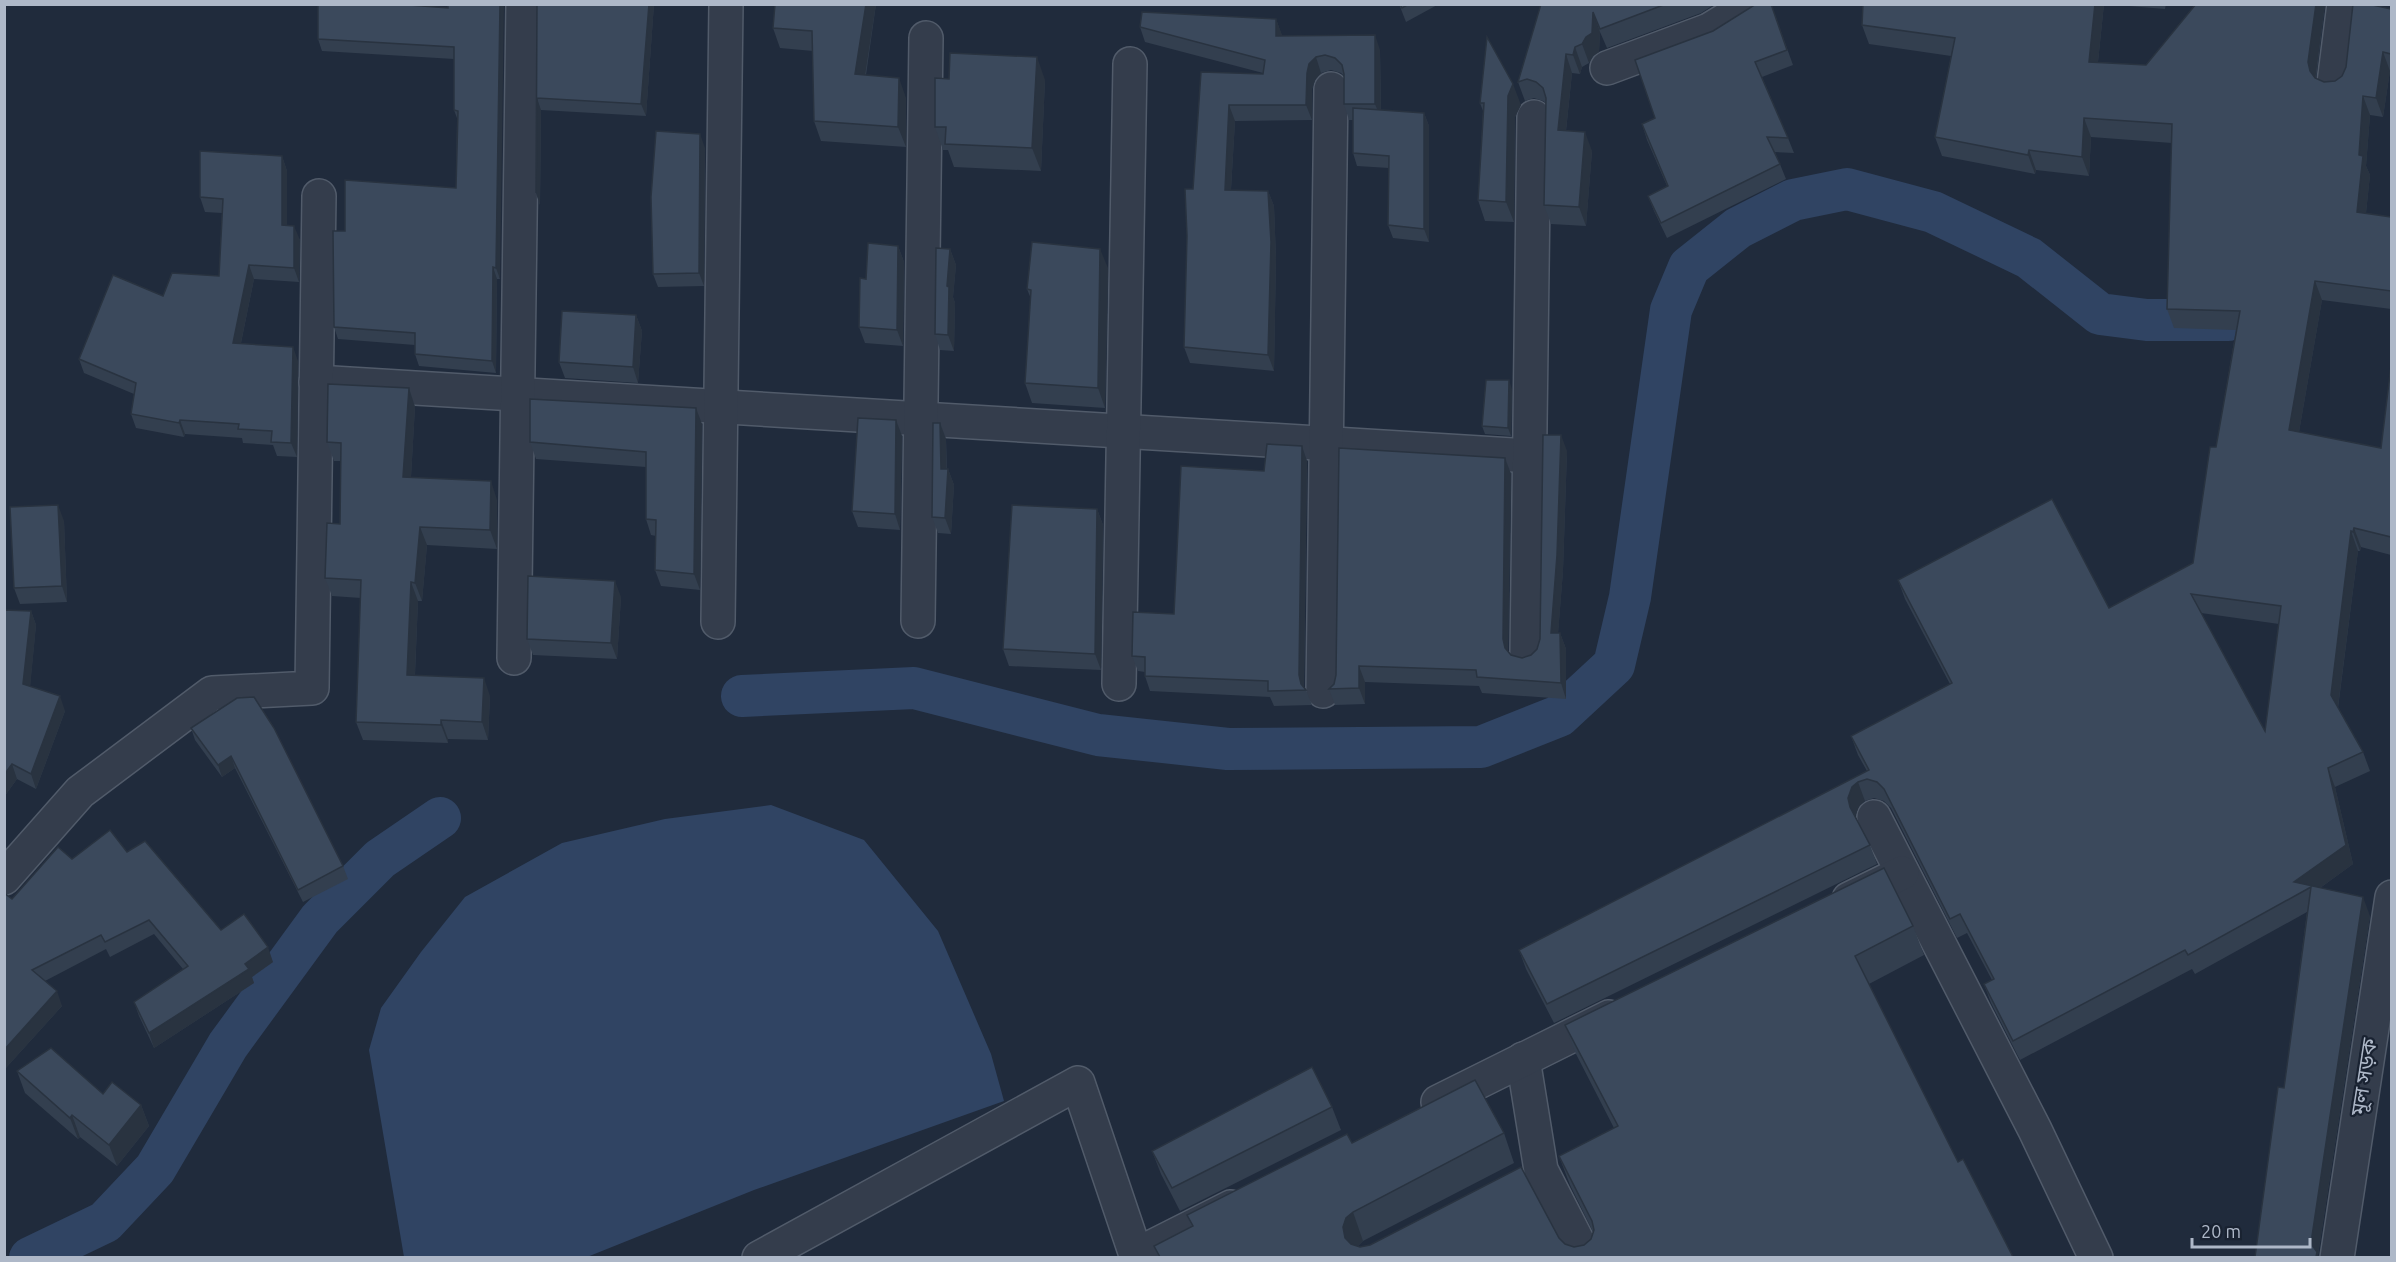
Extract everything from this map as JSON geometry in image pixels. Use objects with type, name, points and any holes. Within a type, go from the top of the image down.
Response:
[{"type":"street","points":[[514,658],[523,4]]},
{"type":"street","points":[[718,622],[726,4]]},
{"type":"street","points":[[1607,68],[1709,30],[1752,4]]},
{"type":"street","points":[[2334,83],[2343,4]]},
{"type":"street","points":[[918,621],[926,38]]},
{"type":"street","points":[[1119,684],[1130,64]]},
{"type":"street","points":[[1323,691],[1330,89]]},
{"type":"street","points":[[1527,655],[1534,117]]},
{"type":"street","points":[[4,878],[80,792],[212,693],[312,688],[319,196]]},
{"type":"street","points":[[316,381],[1530,456]]},
{"type":"street","points":[[1874,817],[2035,1130],[2096,1257]]},
{"type":"street","points":[[1818,914],[1902,873]]},
{"type":"street","name":"মূল সড়ক","points":[[2337,1257],[2391,897]]},
{"type":"street","points":[[1408,1117],[1639,1002]]},
{"type":"street","points":[[1523,1059],[1541,1170],[1585,1257]]},
{"type":"street","points":[[759,1257],[1078,1083],[1137,1256],[1262,1191]]},
{"type":"street","points":[[1510,1187],[1541,1170]]},
{"type":"water","points":[[771,805],[864,840],[938,931],[991,1054],[1004,1101],[754,1190],[587,1257],[404,1257],[369,1050],[381,1008],[421,952],[465,897],[562,843],[665,819]]},
{"type":"building","points":[[318,4],[396,4],[448,8],[448,4],[500,4],[496,268],[493,267],[492,361],[415,354],[415,333],[334,327],[333,231],[345,231],[345,180],[456,188],[458,111],[454,110],[454,47],[318,39]]},
{"type":"building","points":[[537,4],[649,4],[641,104],[537,98],[536,193]]},
{"type":"building","points":[[775,4],[866,4],[855,74],[899,78],[898,127],[814,121],[812,31],[773,28]]},
{"type":"building","points":[[1541,4],[1666,4],[1600,29],[1593,12],[1592,33],[1582,44],[1575,47],[1573,55],[1566,54],[1558,130],[1585,132],[1579,207],[1544,205],[1546,98],[1543,88],[1536,82],[1527,79],[1518,82]]},
{"type":"building","points":[[1756,4],[1771,4],[1787,50],[1755,62],[1788,138],[1767,137],[1780,164],[1661,223],[1648,196],[1668,186],[1642,124],[1655,118],[1635,60],[1713,31]]},
{"type":"building","points":[[1863,4],[2095,4],[2089,62],[2146,65],[2196,4],[2316,4],[2308,62],[2315,78],[2324,82],[2335,81],[2342,76],[2346,67],[2353,4],[2368,4],[2391,9],[2391,54],[2383,52],[2376,98],[2363,96],[2359,155],[2363,156],[2357,212],[2391,217],[2391,291],[2315,281],[2289,430],[2381,448],[2391,366],[2391,537],[2354,528],[2353,532],[2351,531],[2331,695],[2363,752],[2328,768],[2346,845],[2294,882],[2363,897],[2312,1236],[2312,1245],[2317,1252],[2316,1257],[2255,1257],[2278,1087],[2284,1088],[2311,887],[2188,955],[2185,950],[2013,1041],[1984,984],[1994,979],[1960,914],[1950,919],[1884,789],[1877,782],[1867,779],[1852,787],[1848,798],[1850,807],[1870,845],[1547,1004],[1519,950],[1869,770],[1851,736],[1952,683],[1898,580],[2052,499],[2109,608],[2193,563],[2210,447],[2216,447],[2240,311],[2167,309],[2172,124],[2084,118],[2082,157],[2029,150],[2028,155],[1935,137],[1955,38],[1862,25]],"holes":[[[2191,594],[2281,606],[2265,731]]]},
{"type":"building","points":[[1142,12],[1276,19],[1276,36],[1375,35],[1375,104],[1344,104],[1342,65],[1335,58],[1325,55],[1316,57],[1309,64],[1306,105],[1229,105],[1225,190],[1268,191],[1271,242],[1268,355],[1184,347],[1187,236],[1185,189],[1193,189],[1201,72],[1263,74],[1265,60],[1140,27]]},
{"type":"building","points":[[1487,37],[1513,84],[1508,96],[1506,202],[1478,200],[1484,103],[1480,103]]},
{"type":"building","points":[[950,53],[1037,57],[1032,148],[945,144],[946,127],[935,127],[935,78],[949,79]]},
{"type":"building","points":[[1353,108],[1424,113],[1424,229],[1388,225],[1389,156],[1353,153]]},
{"type":"building","points":[[656,131],[700,134],[699,273],[653,274],[651,197]]},
{"type":"building","points":[[200,151],[282,156],[282,225],[294,226],[294,268],[249,265],[233,343],[293,347],[291,443],[271,442],[272,431],[238,429],[239,424],[180,420],[179,423],[131,414],[136,383],[79,359],[113,275],[163,296],[172,273],[219,276],[223,199],[200,197]]},
{"type":"building","points":[[1032,242],[1100,249],[1098,388],[1025,383],[1031,290],[1027,289]]},
{"type":"building","points":[[868,243],[898,246],[897,330],[859,327],[860,278],[866,279]]},
{"type":"building","points":[[936,248],[950,249],[947,286],[949,287],[948,335],[935,334]]},
{"type":"building","points":[[562,311],[636,315],[633,367],[559,362]]},
{"type":"building","points":[[1486,380],[1509,380],[1508,428],[1482,426]]},
{"type":"building","points":[[328,384],[409,388],[403,477],[491,481],[490,530],[420,527],[415,583],[411,582],[407,675],[484,678],[482,722],[441,720],[441,725],[356,722],[361,580],[325,578],[327,523],[340,524],[341,443],[327,442]]},
{"type":"building","points":[[530,399],[696,408],[694,574],[655,570],[656,520],[646,519],[646,452],[530,442]]},
{"type":"building","points":[[858,418],[896,420],[895,514],[852,511]]},
{"type":"building","points":[[933,423],[940,423],[941,469],[948,469],[945,518],[932,517]]},
{"type":"building","points":[[1543,435],[1561,435],[1557,555],[1551,633],[1560,633],[1561,683],[1477,677],[1476,670],[1359,666],[1359,688],[1329,689],[1334,684],[1336,675],[1339,448],[1505,458],[1503,639],[1505,648],[1511,655],[1522,658],[1531,655],[1537,649],[1540,639]]},
{"type":"building","points":[[1267,444],[1302,446],[1299,675],[1301,684],[1306,690],[1268,691],[1268,681],[1145,676],[1145,657],[1132,656],[1133,612],[1174,614],[1181,466],[1264,471]]},
{"type":"building","points":[[58,505],[62,586],[14,588],[10,507]]},
{"type":"building","points":[[1012,505],[1097,509],[1095,654],[1003,649]]},
{"type":"building","points":[[528,576],[615,581],[611,643],[527,639]]},
{"type":"building","points":[[4,610],[31,611],[23,684],[60,696],[31,774],[12,764],[4,775]]},
{"type":"building","points":[[254,697],[274,728],[343,866],[298,890],[231,756],[218,765],[191,728],[237,698]]},
{"type":"building","points":[[110,830],[127,852],[145,841],[221,930],[244,914],[268,947],[245,964],[249,969],[149,1033],[134,1002],[188,966],[149,920],[105,942],[101,935],[32,970],[57,991],[4,1050],[4,893],[12,899],[58,847],[72,859]]},
{"type":"building","points":[[1884,868],[1913,926],[1855,956],[1958,1162],[1963,1159],[2013,1257],[1160,1257],[1154,1246],[1193,1226],[1187,1215],[1347,1134],[1352,1143],[1475,1080],[1504,1133],[1353,1212],[1346,1218],[1343,1227],[1345,1238],[1351,1244],[1360,1247],[1370,1245],[1521,1167],[1559,1238],[1565,1244],[1574,1247],[1584,1245],[1591,1239],[1594,1230],[1592,1221],[1559,1156],[1618,1126],[1565,1025]]},
{"type":"building","points":[[51,1048],[103,1094],[112,1082],[141,1105],[109,1145],[72,1115],[70,1118],[17,1071]]},
{"type":"building","points":[[1312,1067],[1332,1107],[1172,1188],[1152,1151]]},
{"type":"waterway","points":[[742,696],[914,688],[1098,735],[1228,749],[1481,747],[1559,716],[1614,665],[1630,597],[1671,310],[1689,267],[1738,228],[1793,200],[1847,189],[1933,212],[2029,258],[2100,314],[2147,320],[2228,320]]},
{"type":"waterway","points":[[30,1258],[105,1222],[155,1169],[228,1045],[320,919],[380,859],[440,818]]}]
